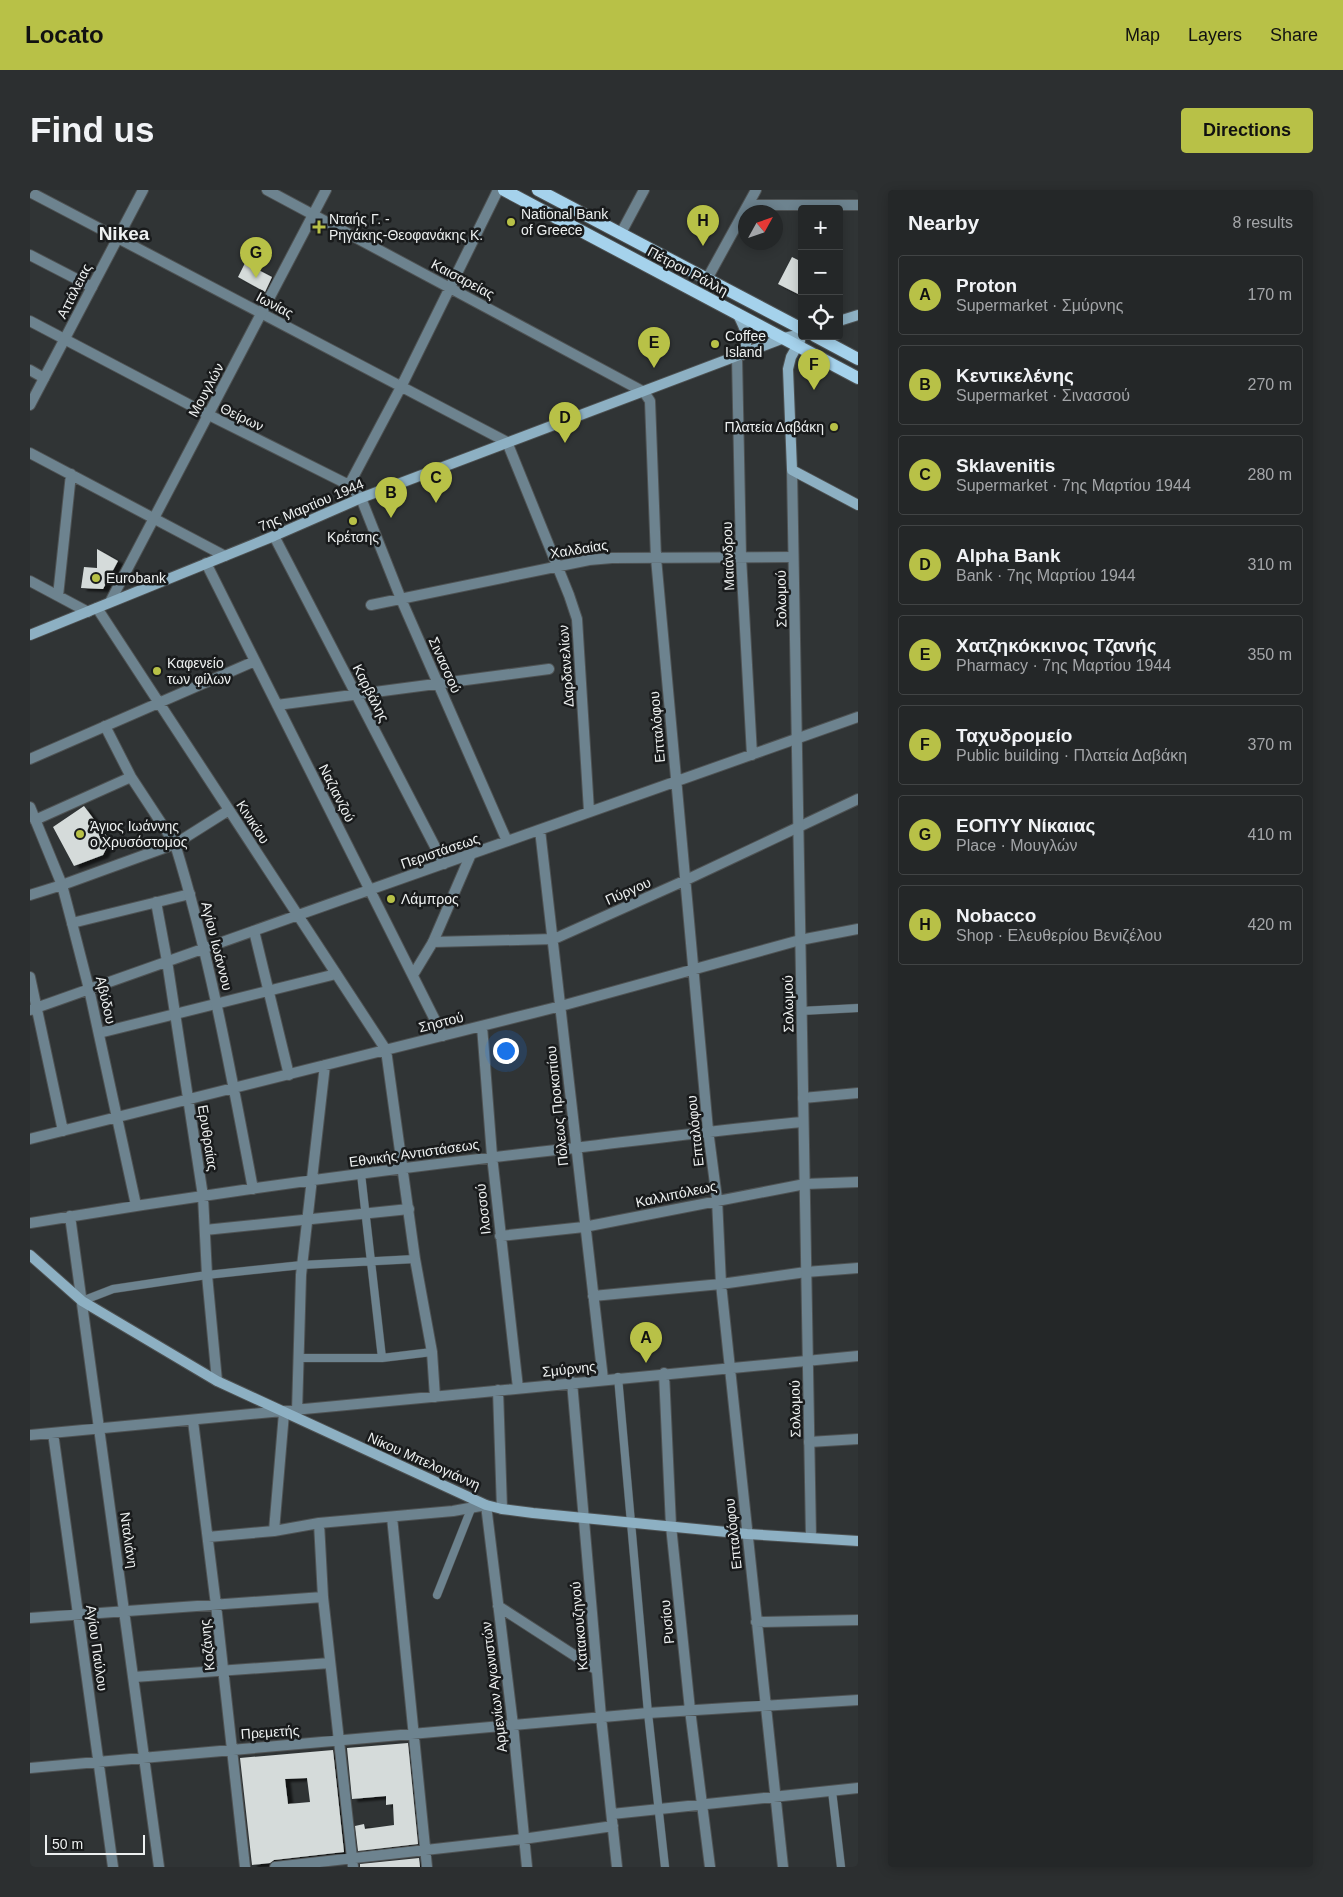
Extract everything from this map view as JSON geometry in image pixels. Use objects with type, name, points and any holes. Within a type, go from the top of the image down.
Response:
[{"type":"main road","name":"Πέτρου Ράλλη","points":[[504,190],[784,338],[798,338]]},
{"type":"main road","name":"Πέτρου Ράλλη","points":[[538,190],[798,327]]},
{"type":"main road","points":[[737,313],[746,330],[748,339],[739,356]]},
{"type":"main road","points":[[843,320],[858,315]]},
{"type":"main road","name":"7ης Μαρτίου 1944","points":[[30,635],[274,536],[361,498],[784,338]]},
{"type":"main road","points":[[800,340],[788,369],[792,470],[858,505]]},
{"type":"main road","name":"Πέτρου Ράλλη","points":[[804,340],[858,378]]},
{"type":"main road","points":[[822,340],[858,359]]},
{"type":"main road","name":"Νίκου Μπελογιάννη","points":[[30,1255],[82,1301],[217,1380],[284,1413],[486,1505],[502,1510],[747,1534],[858,1541]]},
{"type":"street","name":"Αττάλειας","points":[[30,405],[142,190]]},
{"type":"street","name":"Καισαρείας","points":[[268,190],[644,392]]},
{"type":"street","name":"Μουγλών","points":[[110,602],[326,190]]},
{"type":"street","points":[[349,485],[402,387],[498,190]]},
{"type":"street","points":[[621,233],[644,190]]},
{"type":"street","points":[[748,205],[756,190]]},
{"type":"street","name":"Ιωνίας","points":[[30,192],[507,442]]},
{"type":"street","points":[[783,205],[858,205]]},
{"type":"street","points":[[707,279],[738,223]]},
{"type":"street","points":[[30,255],[92,287]]},
{"type":"street","name":"Θείρων","points":[[30,321],[209,415],[349,485],[361,498]]},
{"type":"street","name":"Μαιάνδρου","points":[[739,356],[741,557],[752,755]]},
{"type":"street","points":[[30,370],[44,378]]},
{"type":"street","name":"Επταλόφου","points":[[644,392],[650,401],[656,558],[708,1130],[717,1199],[721,1284],[764,1704],[783,1867]]},
{"type":"street","name":"Δαρδανελίων","points":[[507,442],[577,619],[589,812]]},
{"type":"street","points":[[30,453],[225,556]]},
{"type":"street","name":"Σολωμού","points":[[792,470],[811,1538]]},
{"type":"street","points":[[58,596],[71,474]]},
{"type":"street","name":"Σινασσού","points":[[361,498],[401,599],[507,841]]},
{"type":"street","name":"Καρβάλης","points":[[274,536],[444,864]]},
{"type":"street","name":"Χαλδαίας","points":[[371,605],[557,566],[612,558],[794,557]]},
{"type":"street","name":"Ναζιανζού","points":[[206,564],[371,889],[443,1036]]},
{"type":"street","points":[[30,581],[58,596],[92,610]]},
{"type":"street","name":"Κινικίου","points":[[92,610],[158,703],[386,1050]]},
{"type":"street","points":[[30,759],[255,661]]},
{"type":"street","points":[[277,705],[549,669]]},
{"type":"street","name":"Περιστάσεως","points":[[33,1008],[858,717]]},
{"type":"street","name":"Αγίου Ιωάννου","points":[[105,726],[131,777],[175,844],[190,894],[217,1004],[253,1189]]},
{"type":"street","points":[[33,821],[131,777]]},
{"type":"street","name":"Πύργου","points":[[433,942],[554,939],[686,880],[858,799]]},
{"type":"street","name":"Αβύδου","points":[[30,807],[33,821],[62,885],[99,1032],[136,1205]]},
{"type":"street","points":[[30,895],[175,844],[229,810]]},
{"type":"street","name":"Πόλεως Προκοπίου","points":[[540,830],[554,939],[584,1228],[603,1379]]},
{"type":"street","points":[[413,975],[433,942],[470,854]]},
{"type":"street","points":[[72,923],[190,894]]},
{"type":"street","name":"Ερυθραίας","points":[[156,902],[176,1014],[203,1196],[207,1275],[217,1380]]},
{"type":"street","name":"Σηστού","points":[[30,1139],[561,1006],[800,940],[858,929]]},
{"type":"street","points":[[254,931],[289,1074]]},
{"type":"street","points":[[99,1032],[336,974]]},
{"type":"street","points":[[30,977],[33,1008],[64,1131]]},
{"type":"street","name":"Ιλοσσού","points":[[482,1026],[492,1156],[518,1388]]},
{"type":"street","points":[[386,1050],[404,1168],[415,1259],[432,1352],[435,1397]]},
{"type":"street","points":[[297,1412],[302,1265],[326,1065]]},
{"type":"street","points":[[803,1098],[858,1093]]},
{"type":"street","name":"Εθνικής Αντιστάσεως","points":[[30,1223],[136,1205],[492,1156],[575,1148],[708,1130],[804,1122]]},
{"type":"street","name":"Καλλιπόλεως","points":[[500,1236],[584,1228],[717,1199],[805,1184],[858,1182]]},
{"type":"street","points":[[205,1230],[409,1209]]},
{"type":"street","name":"Νταλιάνη","points":[[70,1216],[159,1867]]},
{"type":"street","points":[[593,1296],[721,1284],[806,1272],[858,1268]]},
{"type":"street","name":"Σμύρνης","points":[[30,1434],[297,1412],[618,1377],[858,1356]]},
{"type":"street","name":"Ρυσίου","points":[[664,1373],[671,1526],[690,1710],[710,1867]]},
{"type":"street","name":"Κατακουζηνού","points":[[572,1382],[601,1717],[617,1867]]},
{"type":"street","points":[[498,1390],[502,1510]]},
{"type":"street","points":[[274,1531],[284,1413]]},
{"type":"street","name":"Κοζάνης","points":[[193,1421],[224,1672],[245,1867]]},
{"type":"street","name":"Αγίου Παύλου","points":[[53,1433],[112,1867]]},
{"type":"street","points":[[809,1442],[858,1439]]},
{"type":"street","points":[[208,1537],[274,1531],[319,1523],[471,1509],[486,1505]]},
{"type":"street","name":"Αρμενίων Αγωνιστών","points":[[486,1505],[513,1724],[527,1867]]},
{"type":"street","points":[[392,1517],[412,1735],[427,1867]]},
{"type":"street","points":[[319,1523],[322,1597],[353,1863]]},
{"type":"street","points":[[30,1618],[322,1597]]},
{"type":"street","points":[[498,1606],[597,1670]]},
{"type":"street","points":[[756,1622],[858,1620]]},
{"type":"street","points":[[134,1677],[224,1672],[330,1662]]},
{"type":"street","name":"Πρεμετής","points":[[30,1768],[232,1748],[412,1735],[513,1724],[764,1704],[858,1700]]},
{"type":"street","points":[[612,1814],[858,1788]]},
{"type":"street","points":[[275,1867],[353,1863],[426,1850],[613,1826]]},
{"type":"lane","points":[[802,1011],[858,1008]]},
{"type":"lane","points":[[361,1174],[382,1358]]},
{"type":"lane","points":[[82,1301],[113,1289],[207,1275],[302,1265],[415,1259]]},
{"type":"lane","points":[[299,1358],[382,1358],[432,1352]]},
{"type":"lane","points":[[618,1377],[648,1713],[665,1867]]},
{"type":"lane","points":[[437,1595],[471,1509]]},
{"type":"lane","points":[[832,1791],[841,1867]]},
{"type":"building","points":[[792,257],[798,260],[798,294],[778,284]]},
{"type":"building","points":[[245,263],[272,277],[265,292],[238,277]]},
{"type":"building","name":"Eurobank","points":[[97,549],[118,561],[103,589],[81,588],[84,567],[97,568]]},
{"type":"building","name":"Άγιος Ιωάννης ο Χρυσόστομος","points":[[84,806],[110,841],[103,855],[74,866],[53,827]]},
{"type":"building","points":[[408,1743],[418,1844],[358,1851],[355,1826],[364,1824],[365,1829],[394,1825],[393,1804],[386,1805],[386,1796],[352,1799],[347,1748]]},
{"type":"building","points":[[333,1750],[344,1852],[274,1860],[270,1863],[252,1865],[240,1758]],"holes":[[[307,1778],[310,1802],[288,1804],[285,1779]]]},
{"type":"building","points":[[419,1858],[420,1867],[360,1867],[360,1864]]},
{"type":"place","name":"National Bank of Greece","points":[[511,222]]},
{"type":"place","name":"Νταής Γ. - Ρηγάκης-Θεοφανάκης Κ.","points":[[319,227]]},
{"type":"place","name":"Nobacco","points":[[703,246]]},
{"type":"place","name":"ΕΟΠΥΥ Νίκαιας","points":[[256,278]]},
{"type":"place","name":"Coffee Island","points":[[715,344]]},
{"type":"place","name":"Χατζηκόκκινος Τζανής","points":[[654,368]]},
{"type":"place","name":"Ταχυδρομείο","points":[[814,390]]},
{"type":"place","name":"Πλατεία Δαβάκη","points":[[834,427]]},
{"type":"place","name":"Alpha Bank","points":[[565,443]]},
{"type":"place","name":"Sklavenitis","points":[[436,503]]},
{"type":"place","name":"Κεντικελένης","points":[[391,518]]},
{"type":"place","name":"Κρέτσης","points":[[353,521]]},
{"type":"place","name":"Eurobank","points":[[96,578]]},
{"type":"place","name":"Καφενείο των φίλων","points":[[157,671]]},
{"type":"place","name":"Άγιος Ιωάννης ο Χρυσόστομος","points":[[80,834]]},
{"type":"place","name":"Λάμπρος","points":[[391,899]]},
{"type":"place","name":"Proton","points":[[646,1363]]},
{"type":"district","name":"Nikea","points":[[124,233]]}]
